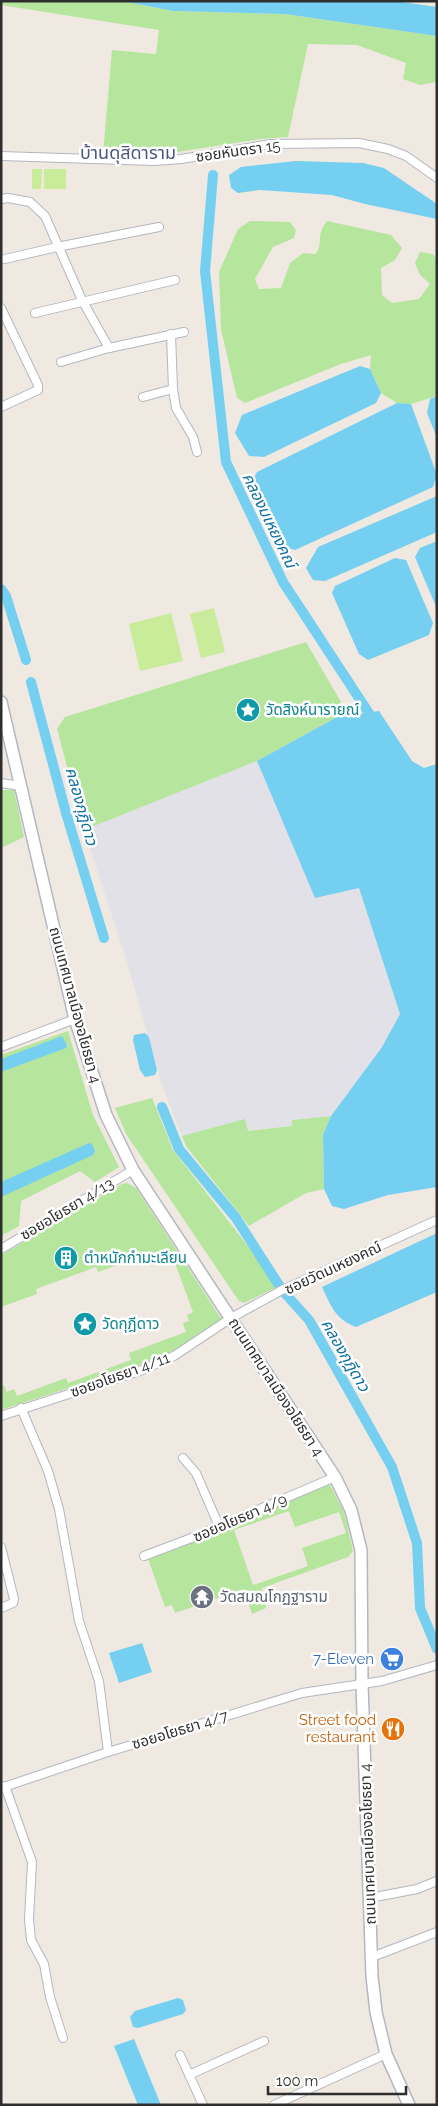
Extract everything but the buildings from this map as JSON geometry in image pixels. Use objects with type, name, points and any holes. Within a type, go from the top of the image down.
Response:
[{"type":"street","name":"ซอยหันตรา 15","points":[[1,156],[155,161],[181,159],[271,144],[359,143],[388,149],[406,156],[437,178]]},
{"type":"street","points":[[1,198],[30,202],[45,216],[57,247],[82,300],[109,348]]},
{"type":"street","points":[[5,259],[159,227]]},
{"type":"street","points":[[35,313],[82,300],[176,280]]},
{"type":"street","points":[[1,308],[38,385],[38,390],[2,405]]},
{"type":"street","points":[[61,362],[109,348],[184,332]]},
{"type":"street","points":[[171,334],[173,389],[176,408],[194,437],[197,452]]},
{"type":"street","points":[[143,397],[173,389]]},
{"type":"street","name":"ถนนเทศบาลเมืองอโยธยา 4","points":[[1,702],[76,1019],[106,1115],[133,1170],[335,1477],[351,1510],[360,1550],[362,1684],[372,1957],[376,2012],[386,2054],[409,2105]]},
{"type":"street","points":[[1,783],[21,786]]},
{"type":"street","points":[[1,1047],[76,1019]]},
{"type":"street","name":"ซอยอโยธยา 4/13","points":[[1,1249],[133,1170]]},
{"type":"street","name":"ซอยวัดมเหยงคณ์","points":[[231,1318],[282,1290],[437,1220]]},
{"type":"street","name":"ซอยอโยธยา 4/11","points":[[1,1416],[140,1370],[174,1356],[231,1318]]},
{"type":"street","points":[[21,1408],[48,1471],[59,1509],[79,1621],[99,1681],[108,1752]]},
{"type":"street","points":[[183,1458],[196,1473],[219,1526]]},
{"type":"street","name":"ซอยอโยธยา 4/9","points":[[144,1556],[168,1548],[335,1477]]},
{"type":"street","points":[[1,1547],[14,1599],[12,1603],[1,1608]]},
{"type":"street","name":"ซอยอโยธยา 4/7","points":[[3,1787],[108,1752],[302,1693],[382,1681],[437,1666]]},
{"type":"street","points":[[3,1787],[32,1862],[29,1919],[31,1940],[44,1964],[50,1997],[63,2038]]},
{"type":"street","points":[[370,1898],[418,1888],[437,1881]]},
{"type":"street","points":[[372,1957],[437,1932]]},
{"type":"street","points":[[189,2075],[264,2041]]},
{"type":"street","points":[[274,2105],[386,2054]]},
{"type":"street","points":[[180,2055],[203,2105]]},
{"type":"shaded area","points":[[257,761],[315,897],[359,888],[400,1014],[382,1047],[331,1116],[292,1120],[292,1126],[247,1131],[245,1119],[182,1136],[162,1085],[127,962],[84,830]]},
{"type":"green space","points":[[1,1],[122,1],[173,11],[285,14],[437,36],[437,82],[420,85],[403,79],[406,63],[357,45],[308,44],[288,137],[260,139],[177,152],[103,154],[112,50],[156,54],[159,30],[1,5]]},
{"type":"green space","points":[[32,169],[42,169],[41,189],[32,189]]},
{"type":"green space","points":[[44,169],[66,169],[66,189],[44,189]]},
{"type":"green space","points":[[250,221],[290,222],[296,230],[294,238],[273,247],[255,279],[259,289],[281,288],[290,263],[303,253],[316,254],[321,231],[327,221],[391,235],[402,248],[395,260],[381,268],[382,295],[392,303],[419,299],[430,284],[420,275],[415,263],[420,252],[433,254],[437,260],[437,396],[411,404],[397,403],[381,393],[370,369],[371,355],[341,364],[245,403],[237,398],[221,329],[219,272],[238,229]]},
{"type":"green space","points":[[214,608],[225,652],[201,658],[190,614]]},
{"type":"green space","points":[[171,613],[183,661],[140,671],[129,624]]},
{"type":"green space","points":[[306,642],[341,702],[337,717],[257,761],[84,830],[57,729],[65,717]]},
{"type":"green space","points":[[1,790],[14,790],[24,837],[1,848]]},
{"type":"green space","points":[[68,1031],[93,1115],[119,1167],[95,1182],[80,1171],[21,1201],[19,1226],[1,1236],[1,1055]]},
{"type":"green space","points":[[152,1098],[173,1150],[279,1286],[244,1303],[239,1301],[126,1134],[115,1108]]},
{"type":"green space","points":[[331,1116],[323,1135],[324,1189],[306,1193],[249,1226],[186,1146],[182,1136],[245,1119],[248,1131],[292,1126],[292,1120]]},
{"type":"green space","points":[[127,1183],[136,1188],[222,1320],[221,1324],[162,1358],[1,1410],[1,1386],[4,1385],[7,1392],[14,1389],[17,1396],[66,1378],[68,1383],[131,1360],[129,1353],[186,1332],[183,1323],[189,1321],[187,1315],[193,1312],[175,1263],[169,1265],[165,1256],[157,1259],[154,1252],[98,1272],[96,1267],[36,1289],[37,1294],[1,1307],[1,1255],[122,1184]]},
{"type":"green space","points":[[329,1483],[344,1512],[353,1551],[348,1557],[262,1588],[266,1608],[252,1614],[244,1589],[175,1613],[172,1605],[165,1607],[145,1550],[272,1508]],"holes":[[[289,1511],[295,1527],[339,1512],[346,1533],[302,1548],[308,1566],[253,1585],[234,1530]]]},
{"type":"water","points":[[122,1],[395,1],[437,7],[437,36],[285,14],[173,11]]},
{"type":"water","points":[[296,161],[363,163],[384,168],[437,204],[437,219],[332,195],[260,190],[238,193],[231,188],[229,175],[241,167]]},
{"type":"water","points":[[360,366],[370,369],[381,393],[376,403],[264,457],[249,456],[235,433],[242,415]]},
{"type":"water","points":[[437,396],[437,438],[427,413],[430,399]]},
{"type":"water","points":[[397,403],[411,404],[437,475],[433,487],[295,550],[285,547],[252,481],[257,472]]},
{"type":"water","points":[[437,496],[437,532],[325,581],[313,580],[306,568],[318,547]]},
{"type":"water","points":[[437,541],[437,609],[415,557],[420,548]]},
{"type":"water","points":[[395,558],[406,560],[433,623],[429,635],[368,660],[359,654],[332,593],[335,586]]},
{"type":"water","points":[[379,711],[412,761],[424,768],[437,764],[437,1187],[388,1195],[344,1209],[332,1206],[324,1189],[323,1135],[331,1116],[382,1047],[400,1014],[359,888],[315,898],[257,761],[337,717]]},
{"type":"water","points":[[145,1033],[149,1037],[157,1070],[155,1075],[145,1077],[140,1070],[133,1040],[134,1035]]},
{"type":"water","points":[[62,1036],[67,1045],[66,1048],[1,1072],[1,1059]]},
{"type":"water","points":[[89,1143],[92,1144],[95,1151],[93,1155],[1,1197],[1,1182]]},
{"type":"water","points":[[437,1233],[437,1292],[356,1327],[343,1320],[334,1311],[322,1287]]},
{"type":"water","points":[[142,1643],[152,1672],[119,1683],[109,1653]]},
{"type":"water","points":[[178,1998],[183,2000],[186,2010],[183,2014],[138,2028],[133,2027],[130,2017],[135,2011]]},
{"type":"water","points":[[134,2039],[161,2105],[138,2105],[114,2046]]},
{"type":"waterway","name":"คลองมเหยงคณ์","points":[[213,175],[205,271],[226,462],[283,582],[376,724]]},
{"type":"waterway","name":"คลองกุฎีดาว","points":[[1,589],[6,596],[26,660]]},
{"type":"waterway","name":"คลองกุฎีดาว","points":[[31,682],[66,813],[104,938]]},
{"type":"waterway","name":"คลองกุฎีดาว","points":[[162,1107],[179,1149],[236,1218],[282,1290],[309,1320],[392,1467],[417,1543],[420,1608],[437,1649]]},
{"type":"place","name":"วัดสิงห์นารายณ์","points":[[248,710]]},
{"type":"place","name":"ตำหนักกำมะเลียน","points":[[66,1258]]},
{"type":"place","name":"วัดกุฎีดาว","points":[[85,1324]]},
{"type":"place","name":"วัดสมณโกฏฐาราม","points":[[202,1597]]},
{"type":"place","name":"7-Eleven","points":[[392,1659]]},
{"type":"place","name":"Street food restaurant","points":[[393,1729]]},
{"type":"district","name":"บ้านดุสิดาราม","points":[[128,153]]}]
